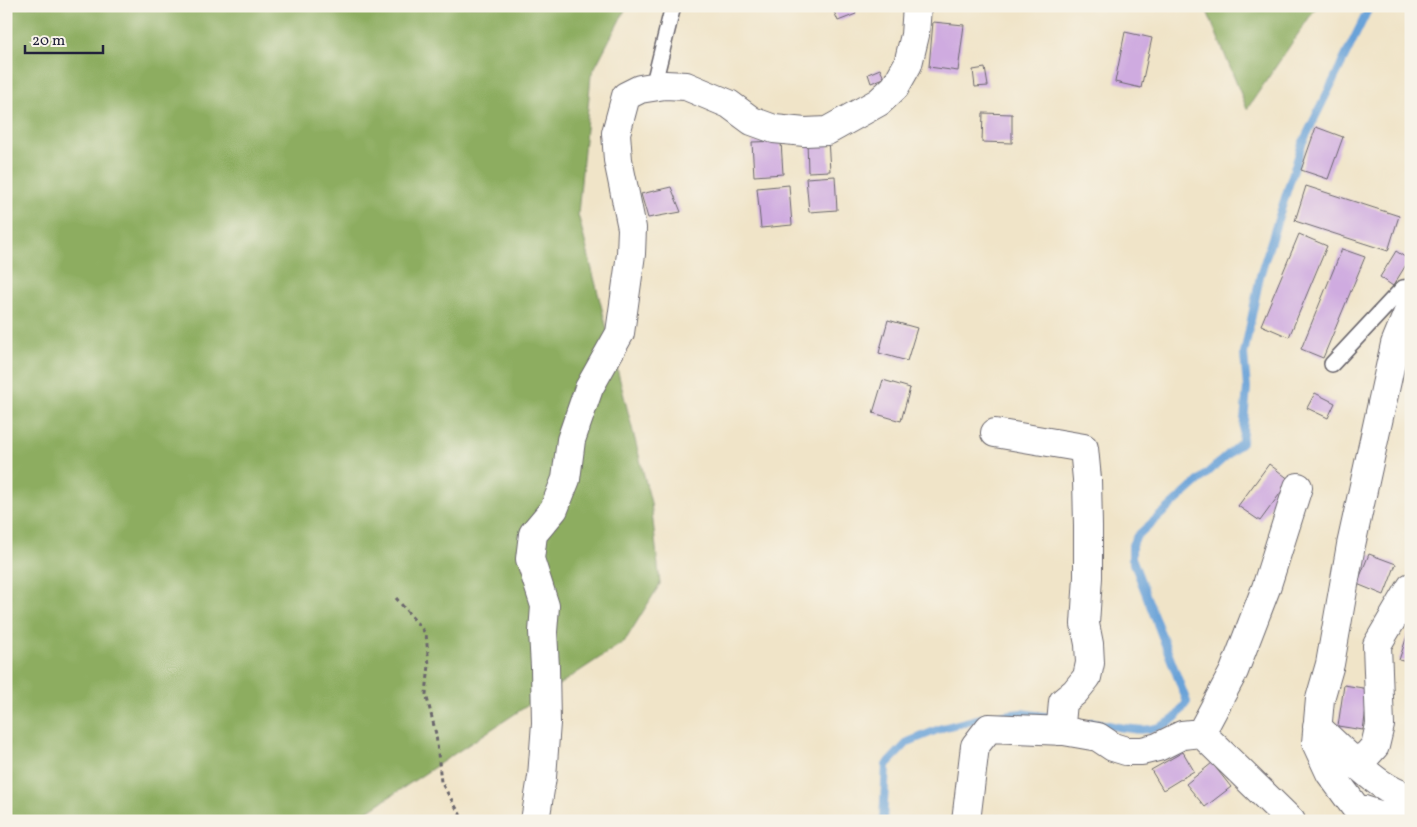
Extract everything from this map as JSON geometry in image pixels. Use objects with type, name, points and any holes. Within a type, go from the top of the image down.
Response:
[{"type":"street","points":[[535,821],[542,776],[546,723],[545,606],[530,559],[533,534],[554,509],[566,479],[571,440],[589,388],[620,334],[631,254],[632,228],[618,160],[616,133],[626,96],[640,89],[665,85],[686,86],[729,104],[752,121],[774,129],[827,131],[878,102],[895,87],[908,64],[914,35],[916,6]]},
{"type":"street","points":[[1398,821],[1362,814],[1330,773],[1316,743],[1320,700],[1330,664],[1351,545],[1395,344],[1411,305]]},
{"type":"street","points":[[995,433],[1084,448],[1088,526],[1088,577],[1085,624],[1090,663],[1087,677],[1075,692],[1063,702],[1061,721]]},
{"type":"street","points":[[1201,733],[1234,671],[1266,588],[1298,487]]},
{"type":"street","points":[[1353,761],[1366,756],[1375,746],[1380,725],[1377,645],[1411,587]]},
{"type":"street","points":[[966,821],[975,746],[989,728],[1061,721],[1098,737],[1113,747],[1126,751],[1142,751],[1158,747],[1182,735],[1201,733]]},
{"type":"street","points":[[1317,727],[1374,780],[1392,791],[1411,798]]},
{"type":"street","points":[[1201,733],[1291,821]]},
{"type":"lane","points":[[653,87],[673,6]]},
{"type":"lane","points":[[1332,364],[1403,288],[1411,287]]},
{"type":"path","points":[[396,598],[426,634],[429,665],[426,694],[436,734],[441,782],[460,814],[462,821]]},
{"type":"green space","points":[[6,6],[627,6],[591,75],[578,214],[651,503],[660,584],[625,641],[353,821],[6,821]]},
{"type":"green space","points":[[1205,6],[1317,6],[1247,109]]},
{"type":"building","points":[[839,6],[853,6],[856,14],[838,21],[833,9]]},
{"type":"building","points":[[933,22],[964,25],[958,71],[929,67]]},
{"type":"building","points":[[1125,32],[1152,38],[1141,88],[1115,82]]},
{"type":"building","points":[[985,68],[988,86],[975,87],[973,70]]},
{"type":"building","points":[[880,69],[884,78],[871,83],[868,74]]},
{"type":"building","points":[[983,113],[1012,114],[1012,143],[982,142]]},
{"type":"building","points":[[1316,127],[1343,137],[1328,179],[1301,170]]},
{"type":"building","points":[[828,139],[830,171],[808,172],[807,140]]},
{"type":"building","points":[[781,141],[783,174],[754,176],[752,142]]},
{"type":"building","points":[[835,176],[837,210],[809,212],[806,178]]},
{"type":"building","points":[[789,185],[792,225],[761,228],[757,188]]},
{"type":"building","points":[[1306,186],[1399,216],[1388,251],[1295,221]]},
{"type":"building","points":[[671,187],[681,212],[648,218],[641,194]]},
{"type":"building","points":[[1299,234],[1327,246],[1289,337],[1261,325]]},
{"type":"building","points":[[1342,249],[1365,257],[1323,358],[1301,349]]},
{"type":"building","points":[[1396,251],[1409,260],[1393,286],[1380,277]]},
{"type":"building","points":[[888,320],[917,328],[907,361],[879,353]]},
{"type":"building","points":[[883,380],[910,388],[901,421],[873,413]]},
{"type":"building","points":[[1315,393],[1335,403],[1328,418],[1307,408]]},
{"type":"building","points":[[1269,464],[1290,480],[1260,521],[1238,506]]},
{"type":"building","points":[[1369,554],[1396,564],[1384,595],[1357,584]]},
{"type":"building","points":[[1411,624],[1411,663],[1399,660]]},
{"type":"building","points":[[1344,685],[1369,689],[1363,730],[1338,726]]},
{"type":"building","points":[[1183,752],[1194,771],[1163,790],[1151,770]]},
{"type":"building","points":[[1212,763],[1231,787],[1205,807],[1186,784]]},
{"type":"building","points":[[982,816],[1015,817],[1015,821],[982,821]]},
{"type":"waterway","points":[[1092,722],[1124,728],[1145,730],[1155,728],[1175,718],[1187,702],[1132,558],[1132,545],[1137,536],[1242,442],[1247,388],[1244,354],[1260,276],[1302,144],[1370,6]]},
{"type":"waterway","points":[[883,821],[886,765],[908,742],[942,728],[981,718],[1021,713],[1058,718]]}]
